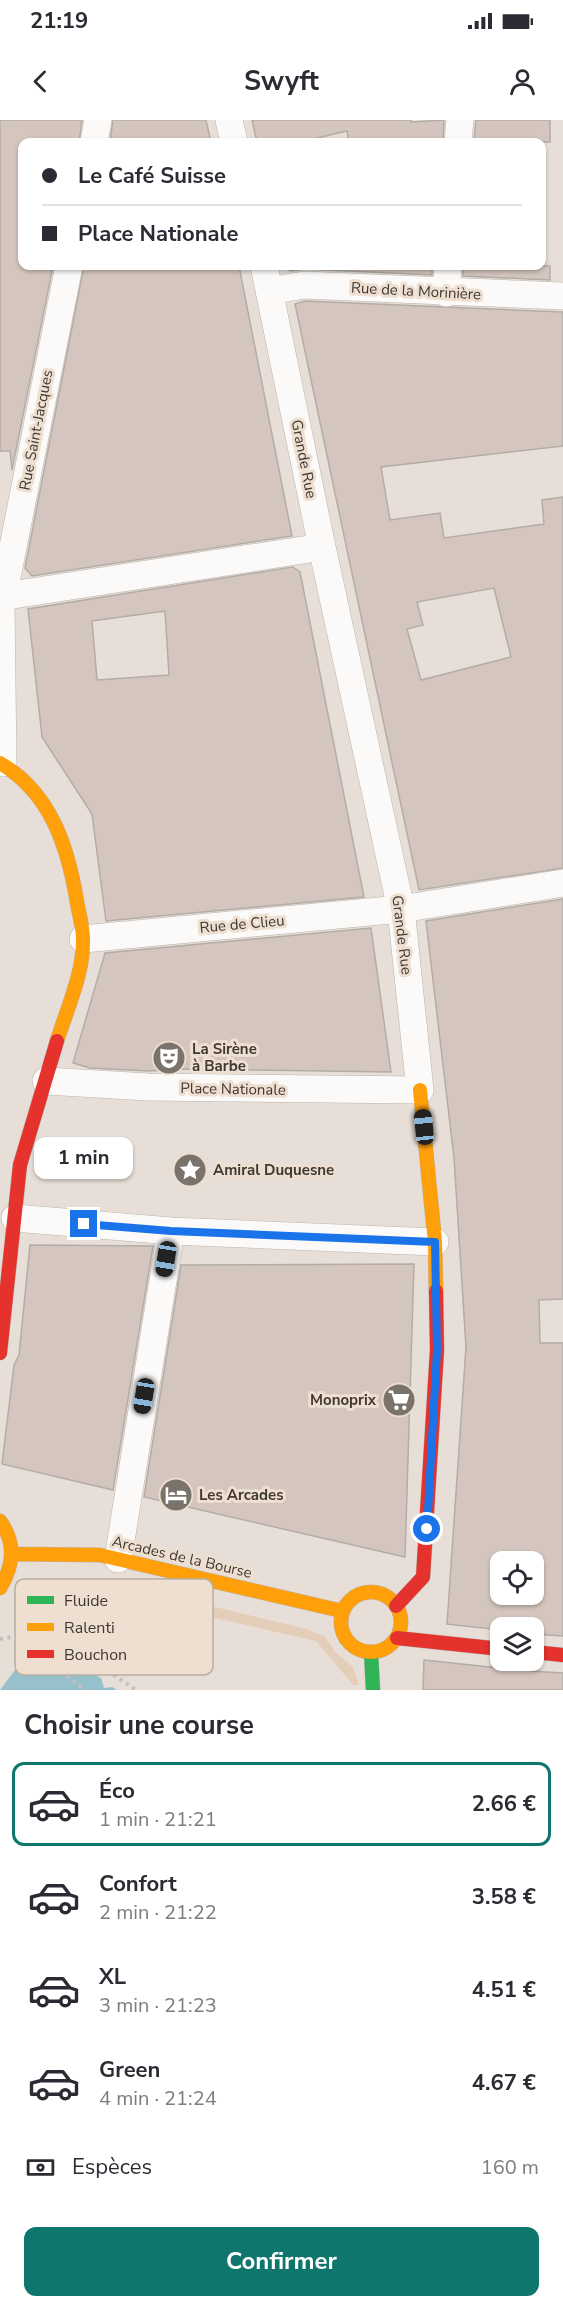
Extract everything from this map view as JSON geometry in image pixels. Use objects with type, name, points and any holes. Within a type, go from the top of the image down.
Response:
[{"type":"street","points":[[95,138],[98,120]]},
{"type":"street","points":[[229,120],[233,138]]},
{"type":"street","points":[[458,138],[460,120]]},
{"type":"street","name":"Rue Saint-Jacques","points":[[2,763],[1,605],[68,270]]},
{"type":"street","points":[[446,293],[448,270]]},
{"type":"street","name":"Rue de la Morinière","points":[[267,278],[304,285],[446,293],[563,296]]},
{"type":"street","name":"Grande Rue","points":[[267,278],[400,909],[435,1242],[437,1350],[423,1577],[396,1605]]},
{"type":"street","points":[[3,596],[322,547]]},
{"type":"street","points":[[0,1353],[15,1218],[10,1164],[46,1081],[81,965],[82,939],[70,860],[59,828],[19,774],[2,763]]},
{"type":"street","name":"Rue de Clieu","points":[[82,939],[400,909],[563,883]]},
{"type":"street","name":"Place Nationale","points":[[46,1081],[170,1088],[420,1090]]},
{"type":"street","points":[[15,1218],[171,1231],[435,1242]]},
{"type":"street","points":[[118,1559],[171,1231]]},
{"type":"street","points":[[0,1521],[10,1539],[12,1554],[11,1566],[0,1588]]},
{"type":"street","name":"Arcades de la Bourse","points":[[12,1554],[100,1555],[204,1579]]},
{"type":"street","name":"Arcades de la Bourse","points":[[213,1581],[342,1611]]},
{"type":"street","points":[[372,1592],[389,1598],[396,1605],[401,1622],[397,1638],[381,1650],[361,1651],[345,1638],[341,1628],[342,1611],[353,1597],[372,1592]]},
{"type":"street","points":[[397,1638],[490,1648]]},
{"type":"street","points":[[370,1652],[373,1690]]},
{"type":"street","points":[[544,1653],[563,1655]]},
{"type":"path","points":[[0,1639],[15,1636]]},
{"type":"path","points":[[114,1675],[136,1690]]},
{"type":"path","points":[[67,1676],[86,1690]]},
{"type":"shaded area","points":[[179,1156],[202,1156],[201,1179],[179,1179]]},
{"type":"shaded area","points":[[213,1607],[307,1629],[325,1637],[336,1653],[353,1667],[359,1685],[353,1685],[316,1641],[213,1618]]},
{"type":"water","points":[[15,1670],[15,1675],[96,1675],[101,1678],[104,1688],[112,1687],[117,1690],[0,1690]]},
{"type":"building","points":[[0,120],[82,120],[80,138],[18,138],[18,270],[52,270],[12,470],[10,451],[0,451]]},
{"type":"building","points":[[113,120],[206,120],[210,138],[111,138]]},
{"type":"building","points":[[252,120],[411,120],[411,122],[444,120],[443,138],[348,138],[347,131],[317,138],[256,138]]},
{"type":"building","points":[[476,120],[550,120],[550,142],[546,142],[546,138],[474,138]]},
{"type":"building","points":[[546,266],[550,266],[550,280],[463,276],[463,270],[546,270]]},
{"type":"building","points":[[83,270],[240,270],[292,536],[32,576],[25,568]]},
{"type":"building","points":[[326,270],[432,270],[432,275]]},
{"type":"building","points":[[305,301],[563,312],[563,446],[381,467],[390,520],[440,513],[444,538],[544,524],[542,500],[563,497],[563,868],[419,890],[295,304]],"holes":[[[494,588],[511,657],[421,680],[407,629],[423,625],[417,602]]]},
{"type":"building","points":[[293,567],[300,572],[364,897],[106,921],[92,814],[42,737],[28,609]],"holes":[[[165,611],[169,675],[97,680],[92,621]]]},
{"type":"building","points":[[563,899],[563,1299],[539,1300],[540,1343],[563,1343],[563,1636],[544,1635],[544,1617],[490,1617],[490,1629],[447,1624],[466,1347],[454,1158],[426,921]]},
{"type":"building","points":[[371,928],[391,1072],[185,1069],[149,1071],[90,1068],[73,1063],[105,953]]},
{"type":"building","points":[[30,1245],[153,1246],[113,1490],[2,1464],[14,1365],[19,1355]]},
{"type":"building","points":[[414,1264],[405,1557],[144,1497],[181,1265]]},
{"type":"building","points":[[424,1660],[490,1667],[490,1671],[563,1673],[563,1690],[423,1690]]},
{"type":"traffic: fast","points":[[371,1652],[373,1690]]},
{"type":"traffic: slow","points":[[0,763],[18,775],[44,806],[62,842],[73,881],[82,930],[83,952],[74,990],[57,1041]]},
{"type":"traffic: slow","points":[[420,1090],[435,1242],[436,1291]]},
{"type":"traffic: slow","points":[[0,1521],[11,1546],[8,1571],[0,1588]]},
{"type":"traffic: slow","points":[[13,1554],[100,1555],[204,1579]]},
{"type":"traffic: slow","points":[[213,1581],[342,1611]]},
{"type":"traffic: slow","points":[[365,1592],[377,1592],[388,1597],[396,1605],[401,1622],[399,1634],[388,1647],[377,1652],[365,1652],[354,1647],[346,1639],[341,1628],[341,1616],[346,1605],[354,1597],[365,1592]]},
{"type":"traffic: jam","points":[[0,1353],[20,1165],[57,1041]]},
{"type":"traffic: jam","points":[[396,1606],[423,1577],[437,1350],[436,1291]]},
{"type":"traffic: jam","points":[[397,1638],[490,1648]]},
{"type":"traffic: jam","points":[[544,1653],[563,1655]]},
{"type":"place","name":"La Sirène à Barbe","points":[[169,1058]]},
{"type":"place","name":"Amiral Duquesne","points":[[190,1170]]},
{"type":"place","name":"Monoprix","points":[[399,1400]]},
{"type":"place","name":"Les Arcades","points":[[176,1495]]},
{"type":"route","points":[[84,1224],[171,1231],[435,1242],[437,1350],[427,1529]]}]
